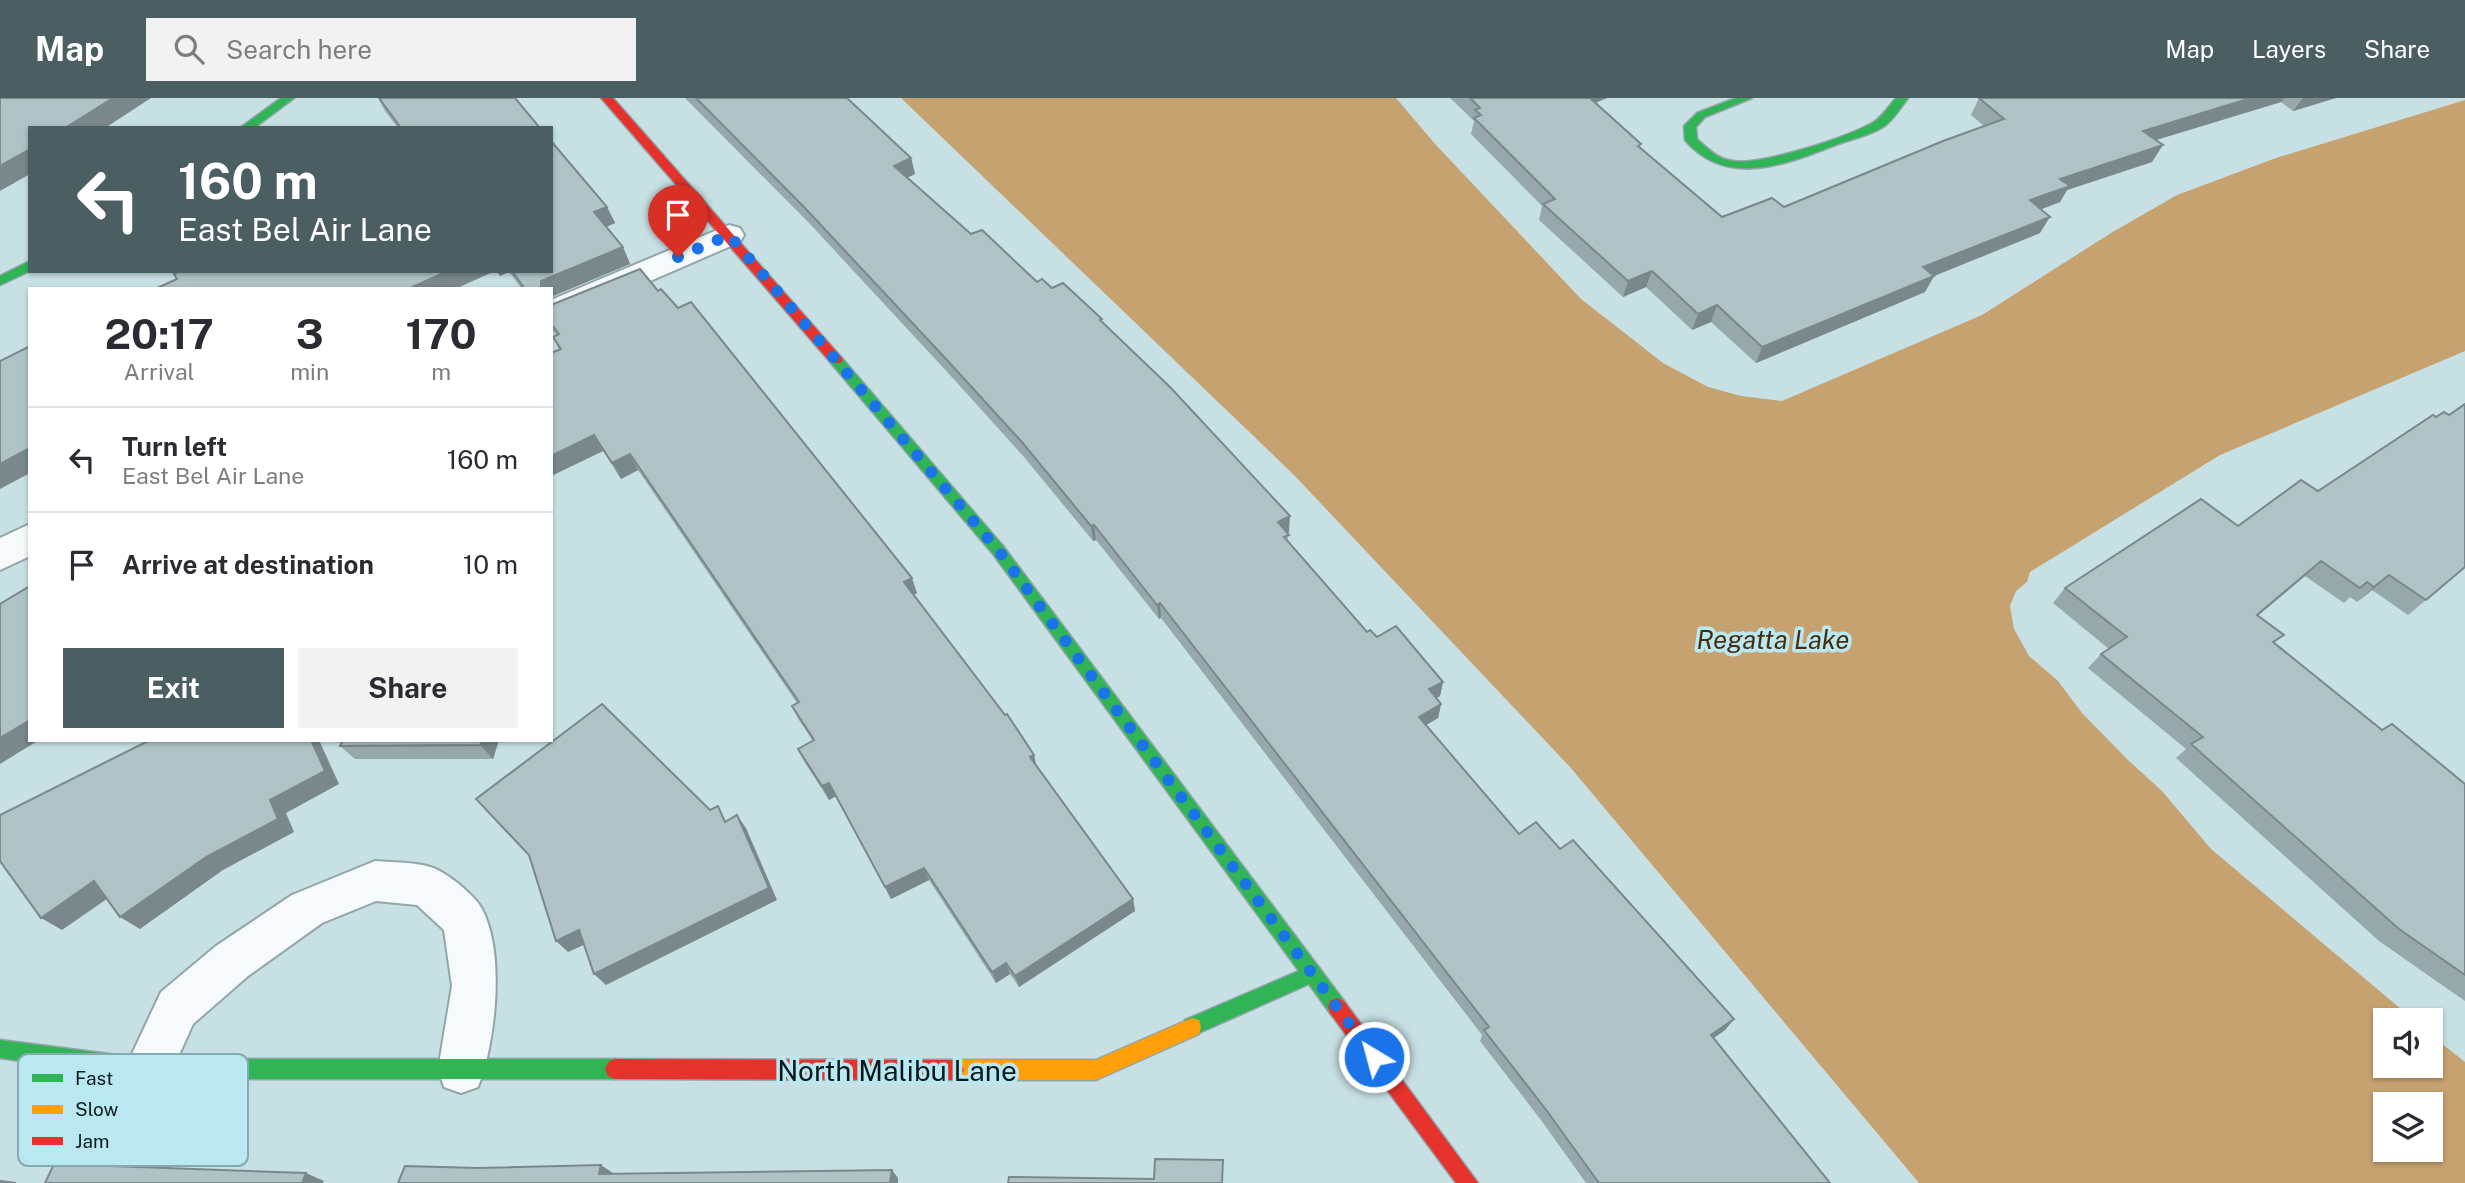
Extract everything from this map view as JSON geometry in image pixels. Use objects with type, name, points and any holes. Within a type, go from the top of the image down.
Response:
[{"type":"street","points":[[249,126],[288,98]]},
{"type":"street","points":[[607,98],[729,235],[998,550],[1468,1183]]},
{"type":"street","points":[[1746,98],[1701,115],[1690,126],[1691,140],[1712,159],[1756,166],[1821,148],[1880,124],[1902,98]]},
{"type":"street","points":[[553,312],[729,235]]},
{"type":"street","points":[[0,281],[28,266]]},
{"type":"street","points":[[0,556],[28,539]]},
{"type":"street","points":[[155,1054],[177,1008],[232,961],[307,909],[375,881],[427,886],[465,920],[475,986],[461,1070]]},
{"type":"street","name":"North Malibu Lane","points":[[248,1069],[1096,1070],[1312,974]]},
{"type":"street","name":"North Malibu Lane","points":[[0,1049],[37,1054]]},
{"type":"water","name":"Regatta Lake","points":[[901,98],[1396,98],[1436,145],[1581,299],[1663,363],[1708,387],[1741,396],[1782,401],[1982,315],[2111,233],[2177,195],[2276,158],[2465,100],[2465,351],[2220,455],[2030,572],[2027,582],[2016,591],[2010,606],[2014,629],[2029,656],[2058,681],[2082,713],[2162,791],[2211,849],[2400,1008],[2373,1008],[2373,1078],[2443,1078],[2443,1045],[2465,1062],[2465,1183],[1919,1183],[1570,767],[1293,474]]},
{"type":"building","points":[[0,98],[113,98],[68,126],[28,126],[28,150],[0,166]]},
{"type":"building","points":[[379,98],[515,98],[538,126],[400,126]]},
{"type":"building","points":[[696,98],[847,98],[911,158],[894,166],[971,234],[982,230],[1037,282],[1042,279],[1052,288],[1063,283],[1102,319],[1100,320],[1170,387],[1290,516],[1278,522],[1289,535],[1284,537],[1367,632],[1370,630],[1377,637],[1396,626],[1443,682],[1429,689],[1441,704],[1419,717],[1519,834],[1536,822],[1560,849],[1573,840],[1734,1019],[1711,1035],[1830,1183],[1599,1183],[1484,1030],[1489,1027],[1160,603],[1157,605],[1094,525],[1091,526],[1021,441],[946,359],[805,208]]},
{"type":"building","points":[[1470,98],[1590,98],[1641,144],[1638,146],[1722,217],[1772,198],[1784,207],[1943,141],[2004,119],[1979,98],[2251,98],[2143,131],[2163,145],[2060,179],[2070,186],[2030,200],[2050,217],[1923,267],[1934,276],[1762,347],[1717,305],[1698,314],[1652,271],[1628,281],[1543,204],[1555,199],[1474,118],[1481,115],[1475,110],[1480,108]]},
{"type":"building","points":[[553,143],[607,207],[594,212],[623,247],[541,281],[541,287],[524,287],[513,273],[553,273]]},
{"type":"building","points":[[640,269],[658,291],[661,289],[678,308],[691,302],[912,578],[904,582],[1005,715],[1007,714],[1034,755],[1030,757],[1133,899],[1015,976],[1006,963],[992,972],[924,868],[885,887],[829,783],[822,786],[798,749],[814,740],[792,706],[799,702],[630,454],[612,463],[594,435],[553,455],[553,352],[561,349],[553,337],[559,334],[553,326],[553,304]]},
{"type":"building","points":[[444,273],[412,287],[159,287],[177,279],[174,274]]},
{"type":"building","points":[[28,347],[28,449],[0,464],[0,361]]},
{"type":"building","points":[[2465,404],[2465,567],[2426,600],[2389,575],[2374,587],[2367,582],[2360,588],[2321,561],[2257,615],[2284,635],[2273,642],[2382,730],[2392,724],[2465,784],[2465,975],[2399,929],[2191,744],[2203,737],[2101,654],[2127,637],[2065,588],[2201,499],[2238,526],[2301,480],[2318,491],[2433,415],[2436,417],[2444,412],[2449,415]]},
{"type":"building","points":[[28,587],[28,721],[0,738],[0,604]]},
{"type":"building","points":[[602,704],[710,810],[718,806],[725,822],[737,815],[769,888],[594,974],[579,930],[556,941],[529,855],[476,799]]},
{"type":"building","points":[[146,742],[312,742],[325,771],[270,800],[278,819],[206,857],[120,917],[94,881],[41,918],[0,861],[0,815]]},
{"type":"building","points":[[342,742],[481,742],[480,745],[340,746]]},
{"type":"building","points":[[1155,1159],[1223,1160],[1222,1183],[1008,1183],[1009,1177],[1154,1179]]},
{"type":"building","points":[[601,1165],[599,1174],[892,1170],[890,1183],[398,1183],[405,1166],[478,1168]]},
{"type":"building","points":[[53,1166],[306,1173],[302,1183],[45,1183]]},
{"type":"traffic: fast","points":[[249,126],[288,98]]},
{"type":"traffic: fast","points":[[1746,98],[1701,115],[1690,126],[1691,140],[1712,159],[1733,165],[1756,166],[1821,147],[1880,124],[1902,98]]},
{"type":"traffic: fast","points":[[0,281],[28,266]]},
{"type":"traffic: fast","points":[[836,360],[998,550],[1337,1007]]},
{"type":"traffic: fast","points":[[1192,1027],[1312,974]]},
{"type":"traffic: fast","points":[[0,1049],[37,1054]]},
{"type":"traffic: fast","points":[[248,1069],[615,1069]]},
{"type":"traffic: slow","points":[[954,1070],[1096,1070],[1192,1027]]},
{"type":"traffic: jam","points":[[607,98],[836,360]]},
{"type":"traffic: jam","points":[[1337,1007],[1468,1183]]},
{"type":"traffic: jam","points":[[615,1069],[954,1070]]},
{"type":"route","points":[[678,257],[729,235],[998,550],[1374,1057]]}]
